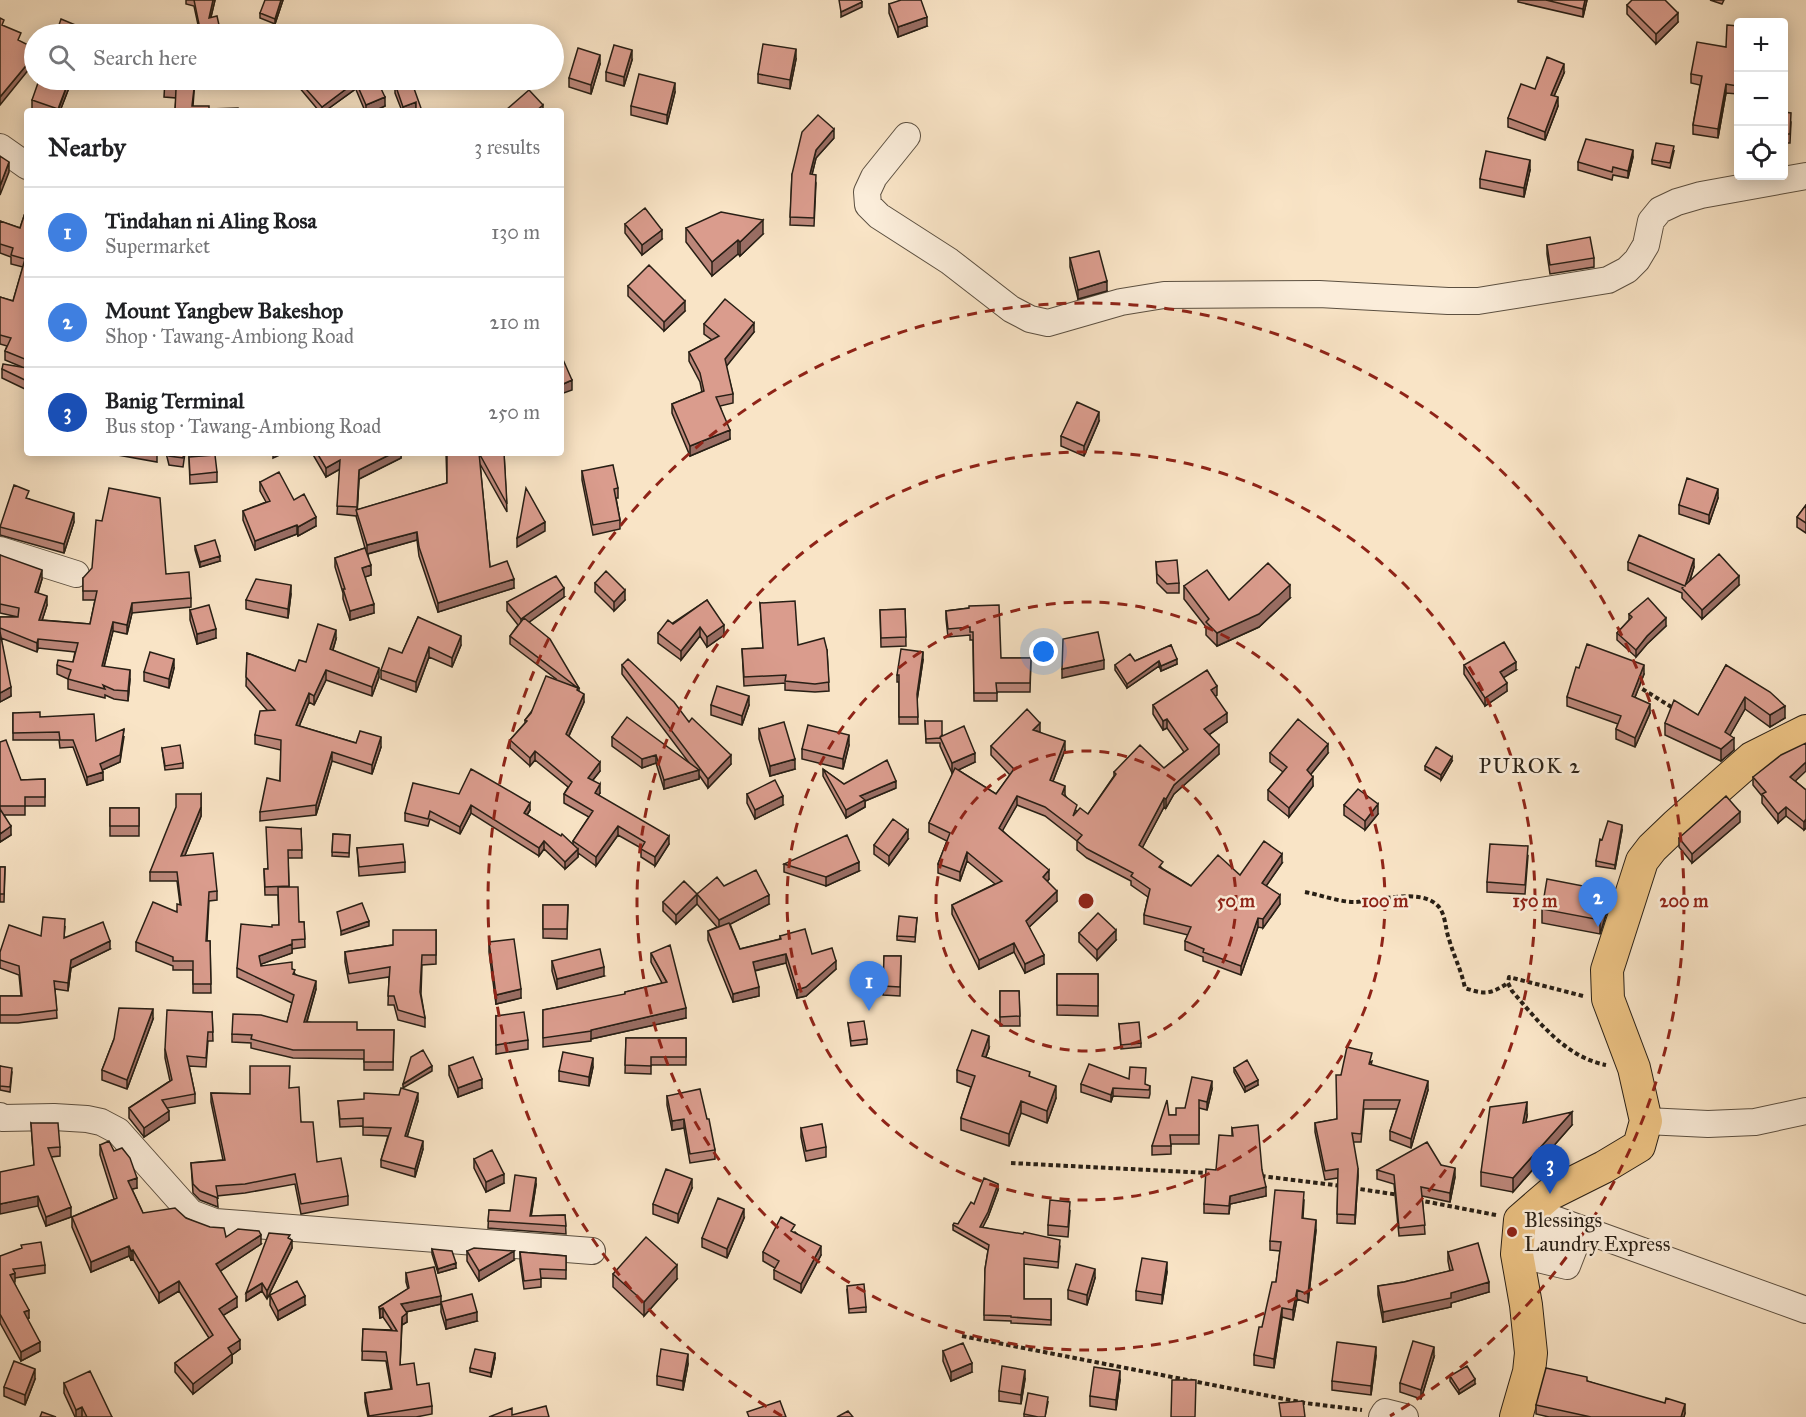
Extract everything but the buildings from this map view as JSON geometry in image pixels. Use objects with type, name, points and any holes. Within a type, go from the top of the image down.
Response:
[{"type":"main road","points":[[1516,1417],[1529,1372],[1531,1353],[1521,1229],[1550,1194],[1604,1167],[1639,1146],[1646,1121],[1634,1068],[1608,999],[1607,970],[1616,936],[1642,861],[1652,848],[1705,798],[1752,758],[1806,731]]},
{"type":"street","points":[[907,136],[874,177],[867,192],[868,205],[879,216],[949,261],[1011,309],[1030,319],[1048,323],[1121,302],[1164,295],[1319,294],[1437,301],[1478,301],[1608,280],[1627,270],[1637,260],[1646,245],[1652,221],[1660,210],[1701,195],[1806,176]]},
{"type":"street","points":[[0,147],[24,164]]},
{"type":"street","points":[[0,550],[76,574]]},
{"type":"street","points":[[1646,1121],[1707,1124],[1755,1122],[1806,1111]]},
{"type":"street","points":[[1,1119],[54,1117],[101,1122],[118,1131],[191,1212],[203,1219],[215,1222],[592,1251]]},
{"type":"street","points":[[1521,1229],[1806,1310]]},
{"type":"path","points":[[1633,682],[1680,712]]},
{"type":"path","points":[[1305,892],[1354,902],[1387,897],[1420,898],[1436,904],[1442,913],[1465,988],[1491,993],[1508,983]]},
{"type":"path","points":[[1608,999],[1597,999],[1509,977],[1508,983],[1512,991],[1555,1040],[1594,1063],[1634,1068]]},
{"type":"path","points":[[1011,1164],[1208,1173]]},
{"type":"path","points":[[1256,1175],[1324,1182],[1403,1196]]},
{"type":"path","points":[[1411,1198],[1521,1229]]},
{"type":"path","points":[[962,1336],[1305,1403],[1391,1416]]},
{"type":"place","name":"Mount Yangbew Bakeshop","points":[[1598,927]]},
{"type":"place","name":"Tindahan ni Aling Rosa","points":[[869,1011]]},
{"type":"place","name":"Banig Terminal","points":[[1550,1194]]},
{"type":"place","name":"Blessings Laundry Express","points":[[1512,1232]]},
{"type":"district","name":"PUROK 2","points":[[1530,765]]}]
